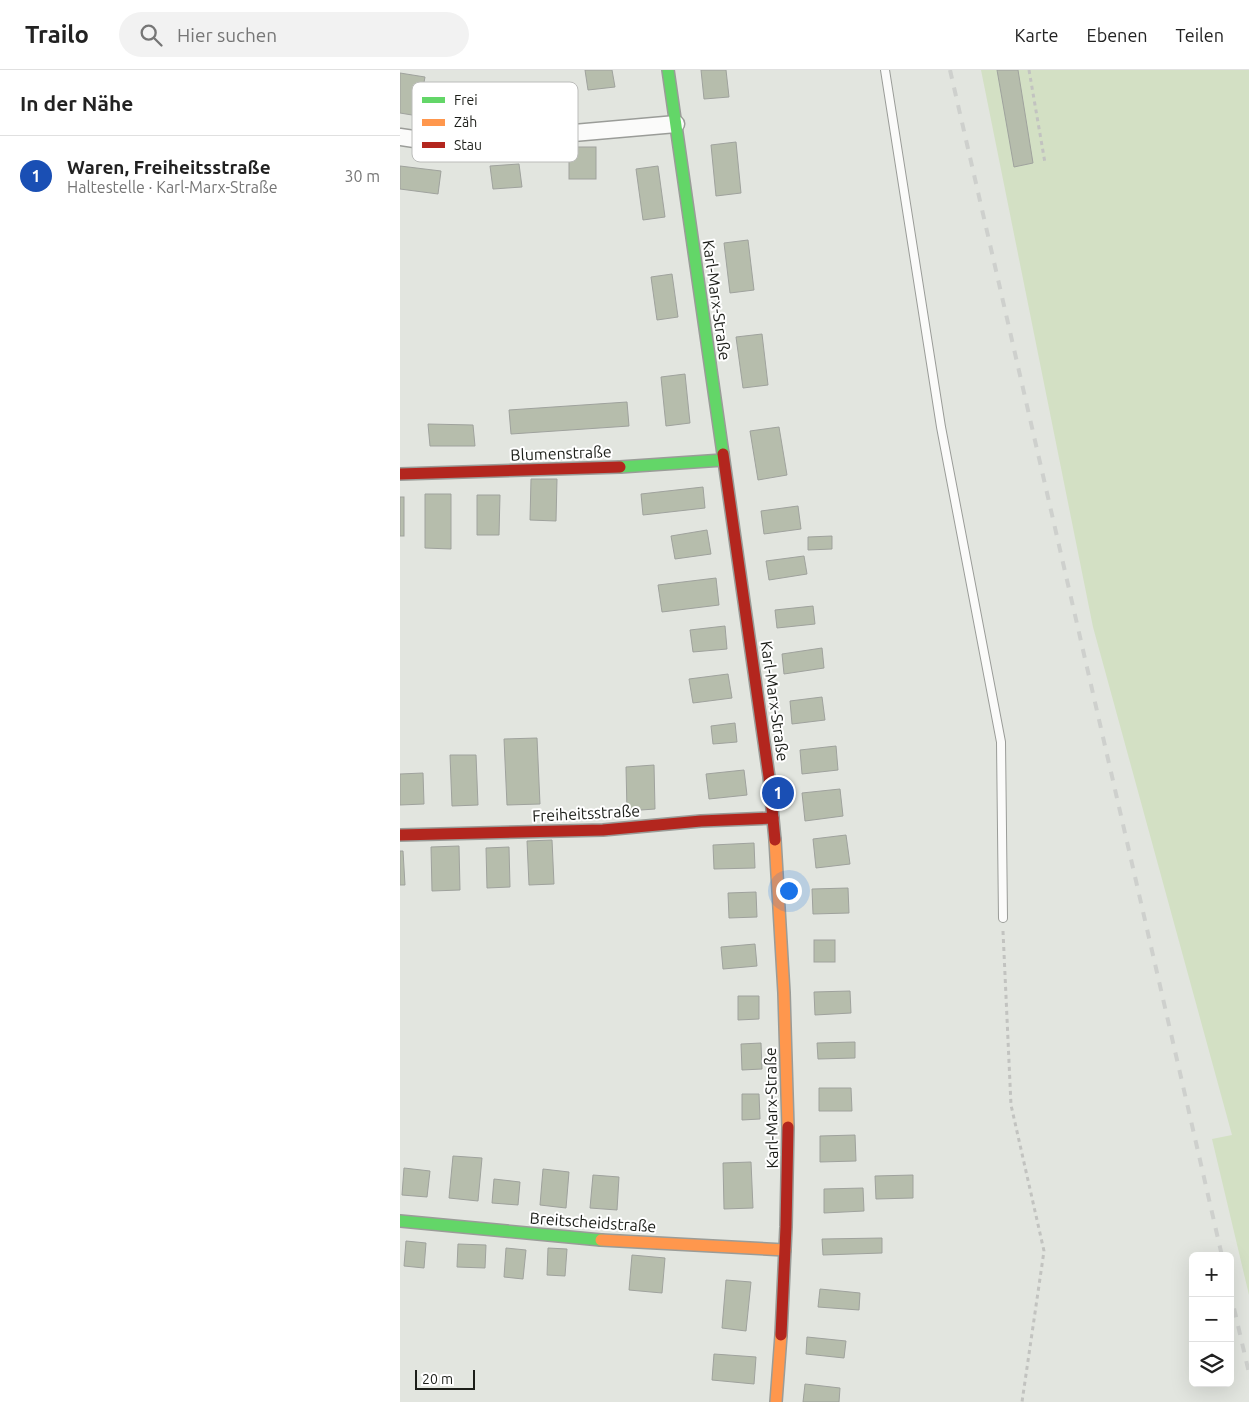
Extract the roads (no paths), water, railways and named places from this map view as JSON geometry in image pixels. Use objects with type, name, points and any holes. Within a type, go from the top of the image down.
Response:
[{"type":"street","name":"Karl-Marx-Straße","points":[[668,70],[773,818],[785,1013],[788,1122],[785,1250],[776,1402]]},
{"type":"street","points":[[578,133],[676,124]]},
{"type":"street","name":"Blumenstraße","points":[[400,474],[585,469],[723,460]]},
{"type":"street","name":"Freiheitsstraße","points":[[400,835],[603,830],[700,821],[773,818]]},
{"type":"street","name":"Breitscheidstraße","points":[[400,1221],[569,1238],[785,1250]]},
{"type":"lane","points":[[885,70],[941,427],[1001,742],[1003,918]]},
{"type":"railway","points":[[950,70],[1221,1252]]},
{"type":"railway","points":[[1231,1297],[1249,1373]]},
{"type":"place","name":"Waren, Freiheitsstraße","points":[[778,793]]}]
